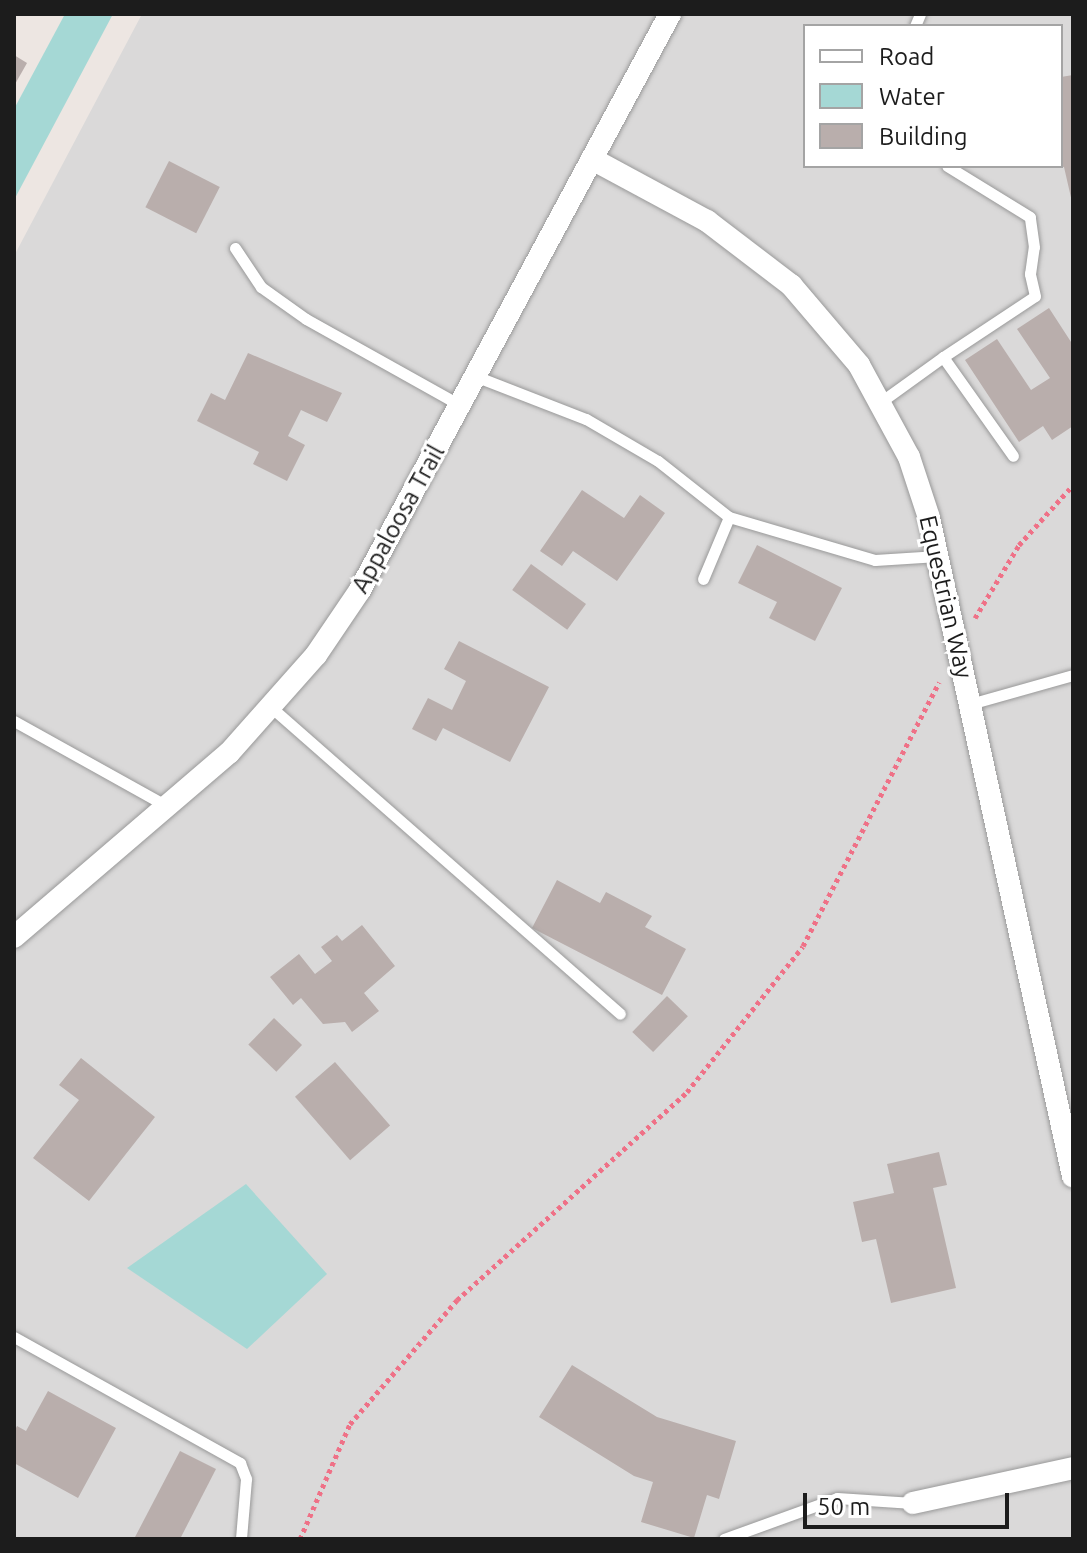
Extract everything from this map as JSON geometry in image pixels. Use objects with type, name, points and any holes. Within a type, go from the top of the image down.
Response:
[{"type":"street","name":"Appaloosa Trail","points":[[14,937],[167,806],[272,708],[360,590],[670,14]]},
{"type":"street","name":"Equestrian Way","points":[[592,159],[707,221],[791,285],[859,365],[882,401],[909,457],[938,556],[1073,1176]]},
{"type":"street","points":[[913,1503],[1073,1468]]},
{"type":"lane","points":[[882,401],[1035,296],[1030,217],[950,168]]},
{"type":"lane","points":[[235,248],[261,287],[306,319],[460,405]]},
{"type":"lane","points":[[943,357],[1013,456]]},
{"type":"lane","points":[[475,376],[586,419],[658,461],[729,517],[875,560],[938,556]]},
{"type":"lane","points":[[703,579],[729,517]]},
{"type":"lane","points":[[970,704],[1073,675]]},
{"type":"lane","points":[[272,708],[620,1014]]},
{"type":"lane","points":[[14,721],[167,806]]},
{"type":"lane","points":[[14,1337],[240,1463],[246,1479],[241,1539]]},
{"type":"lane","points":[[724,1539],[837,1498],[913,1503]]},
{"type":"path","points":[[300,1539],[350,1424],[457,1300],[687,1092],[803,946],[958,647],[1019,545],[1073,485]]},
{"type":"shaded area","points":[[142,14],[1073,14],[1073,1539],[14,1539],[14,256]]},
{"type":"water","points":[[65,14],[113,14],[14,200],[14,109]]},
{"type":"water","points":[[246,1184],[327,1274],[247,1349],[127,1268]]},
{"type":"building","points":[[14,55],[27,63],[14,86]]},
{"type":"building","points":[[1073,75],[1072,202],[1063,167],[1063,77]]},
{"type":"building","points":[[169,161],[220,187],[196,233],[145,207]]},
{"type":"building","points":[[1049,308],[1073,345],[1073,426],[1052,440],[1043,426],[1019,442],[965,360],[997,339],[1031,390],[1050,378],[1017,329]]},
{"type":"building","points":[[248,353],[342,393],[327,422],[301,410],[288,436],[305,445],[287,481],[253,464],[259,452],[197,421],[211,393],[225,400]]},
{"type":"building","points":[[582,490],[624,518],[640,495],[665,513],[617,581],[573,551],[562,566],[540,551]]},
{"type":"building","points":[[757,545],[842,588],[815,641],[769,618],[777,602],[738,583]]},
{"type":"building","points":[[531,564],[586,604],[567,630],[512,590]]},
{"type":"building","points":[[459,641],[549,687],[510,762],[443,728],[436,741],[412,729],[428,698],[452,710],[466,681],[444,669]]},
{"type":"building","points":[[557,880],[600,903],[606,892],[652,916],[645,927],[686,949],[662,995],[532,928]]},
{"type":"building","points":[[362,925],[395,966],[364,993],[379,1011],[352,1032],[345,1022],[323,1024],[301,998],[293,1005],[270,977],[299,954],[315,974],[332,961],[321,947],[337,935],[342,941]]},
{"type":"building","points":[[667,996],[688,1016],[653,1052],[632,1032]]},
{"type":"building","points":[[274,1018],[302,1045],[276,1072],[248,1045]]},
{"type":"building","points":[[81,1058],[155,1117],[89,1201],[33,1158],[79,1100],[59,1085]]},
{"type":"building","points":[[335,1062],[390,1125],[350,1160],[295,1097]]},
{"type":"building","points":[[939,1152],[947,1185],[933,1188],[956,1288],[891,1303],[876,1239],[862,1242],[853,1202],[894,1193],[887,1164]]},
{"type":"building","points":[[572,1365],[657,1417],[736,1441],[719,1499],[707,1495],[694,1538],[641,1522],[653,1482],[634,1476],[539,1417]]},
{"type":"building","points":[[48,1391],[116,1428],[78,1498],[14,1463],[14,1432],[17,1426],[26,1431]]},
{"type":"building","points":[[180,1451],[216,1469],[180,1539],[134,1539]]}]
